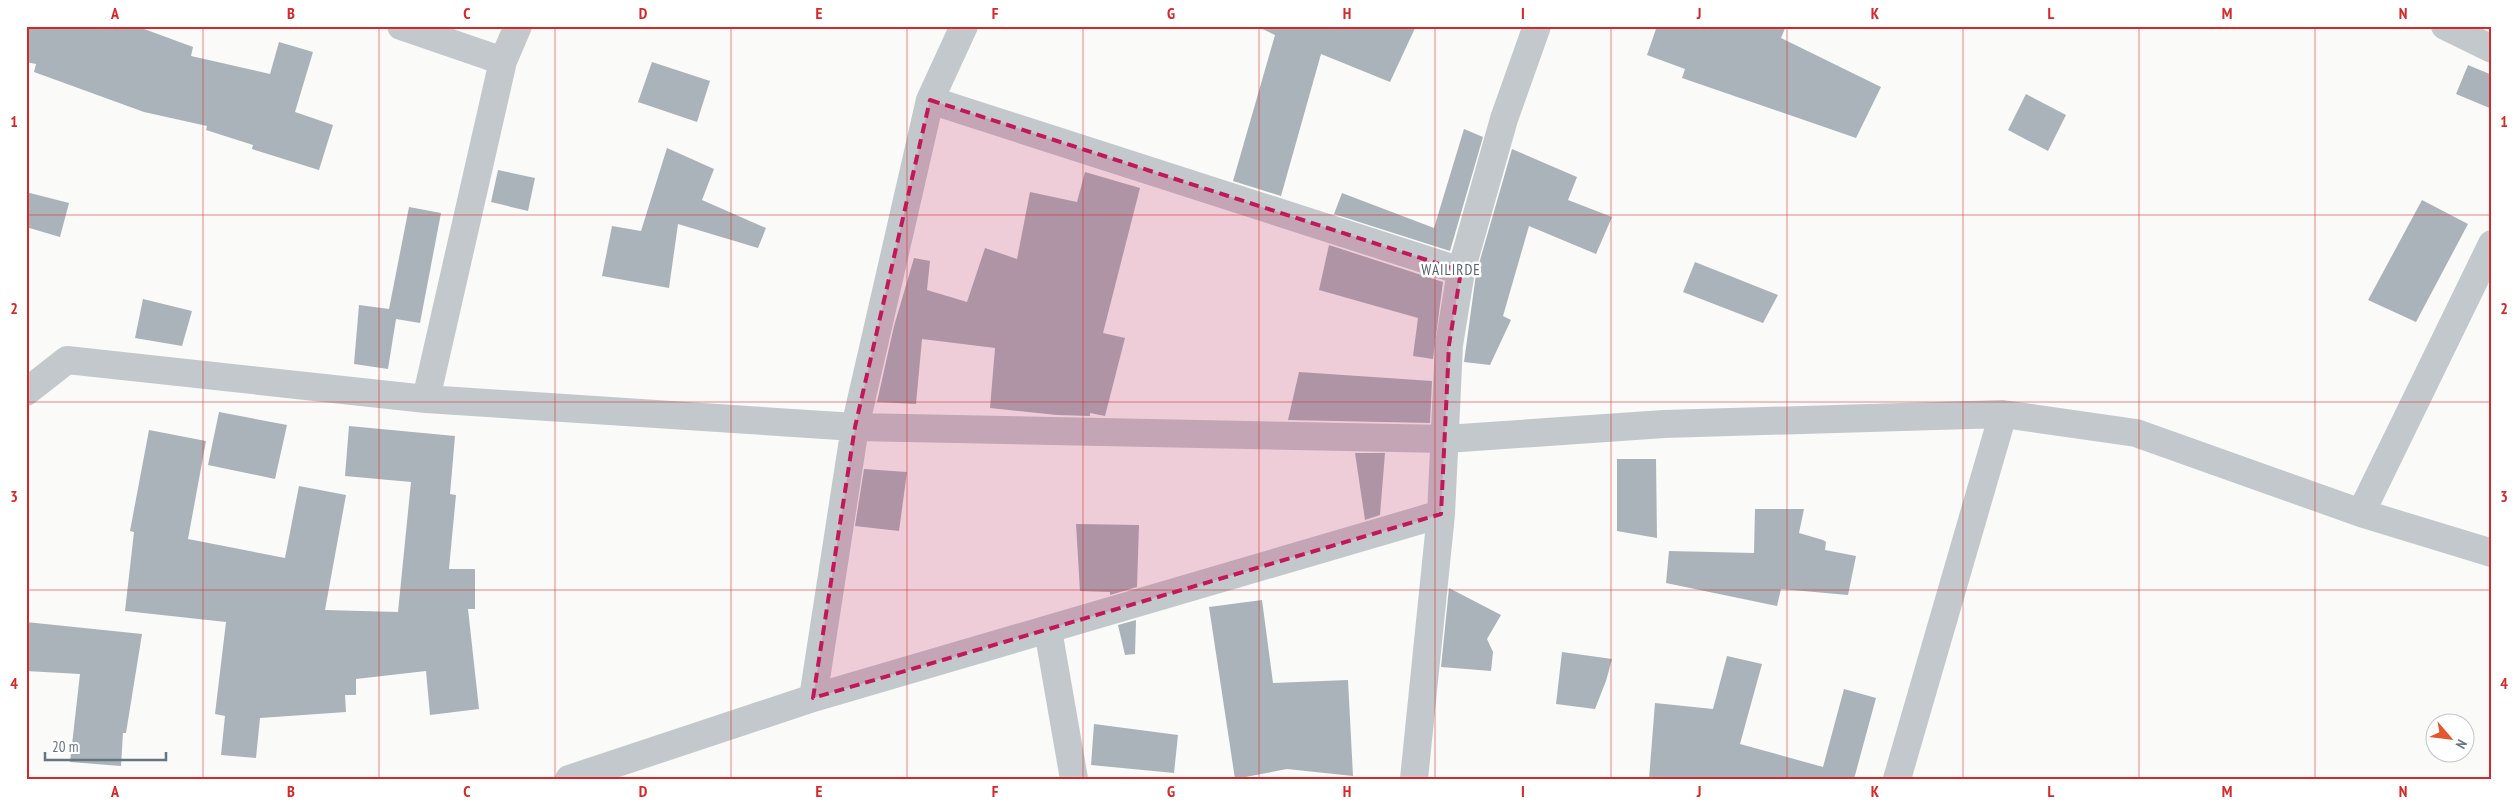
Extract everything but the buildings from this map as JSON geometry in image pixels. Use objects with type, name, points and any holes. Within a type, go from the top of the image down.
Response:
[{"type":"street","points":[[401,26],[503,61]]},
{"type":"street","points":[[426,399],[503,61],[518,26]]},
{"type":"street","points":[[813,698],[855,427],[930,100],[964,26]]},
{"type":"street","points":[[1414,779],[1441,514],[1449,345],[1461,271],[1504,119],[1537,26]]},
{"type":"street","points":[[2445,26],[2492,49]]},
{"type":"street","points":[[930,100],[1461,271]]},
{"type":"street","points":[[2361,513],[2492,244]]},
{"type":"street","points":[[26,392],[67,360],[426,399],[855,427],[1446,439],[1664,424],[2003,414],[2136,433],[2361,513],[2492,552]]},
{"type":"street","points":[[1897,779],[2003,414]]},
{"type":"street","points":[[569,779],[813,698],[1441,514]]},
{"type":"street","points":[[1048,630],[1074,779]]},
{"type":"highlighted area","points":[[930,100],[1461,271],[1449,345],[1441,514],[813,698],[855,427]]},
{"type":"district","name":"WAILIRDE","points":[[1451,269]]}]
